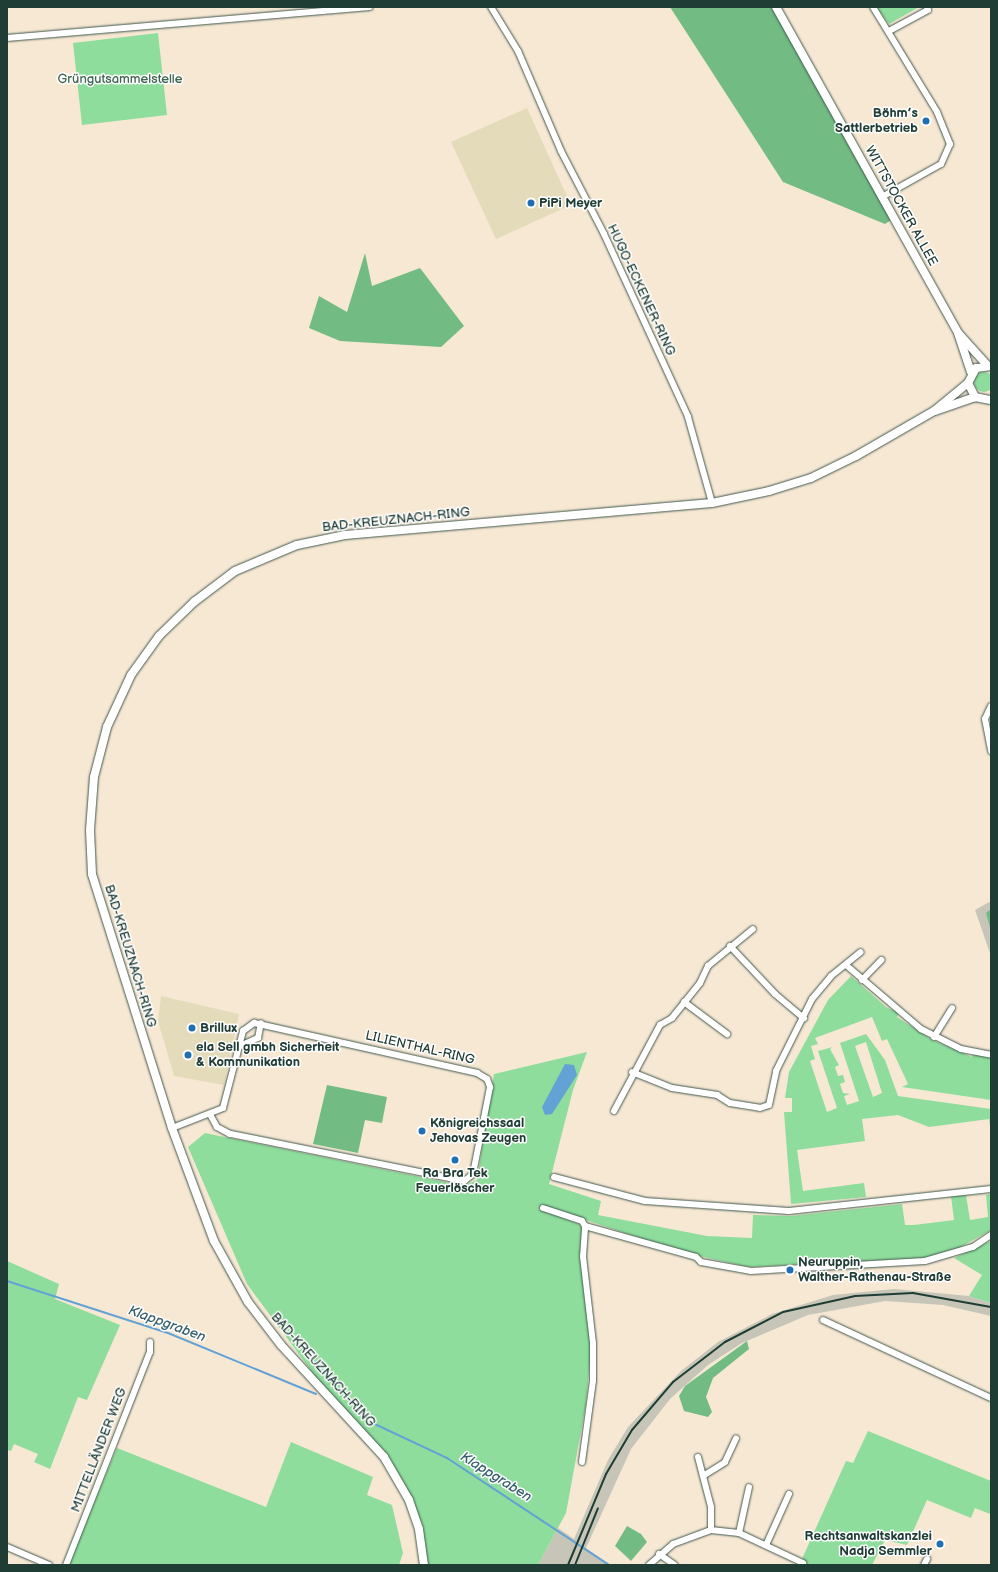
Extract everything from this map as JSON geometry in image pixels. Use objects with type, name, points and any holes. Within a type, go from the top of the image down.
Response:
[{"type":"main road","name":"WITTSTOCKER ALLEE","points":[[776,7],[958,333]]},
{"type":"main road","points":[[958,333],[989,365],[971,372]]},
{"type":"main road","points":[[958,333],[971,372],[968,383],[975,397],[989,401]]},
{"type":"main road","name":"BAD-KREUZNACH-RING","points":[[934,411],[968,383]]},
{"type":"main road","name":"BAD-KREUZNACH-RING","points":[[424,1565],[419,1529],[408,1500],[384,1457],[281,1345],[248,1302],[214,1241],[172,1128],[99,904],[92,874],[90,830],[94,777],[107,727],[131,675],[159,636],[194,602],[236,572],[297,545],[345,535],[712,502],[812,478],[934,411],[975,397]]},
{"type":"street","points":[[7,38],[370,7]]},
{"type":"street","name":"HUGO-ECKENER-RING","points":[[491,7],[518,51],[561,151],[604,234],[688,417],[712,502]]},
{"type":"street","points":[[873,7],[937,112],[950,144],[941,164],[882,197]]},
{"type":"street","points":[[889,31],[928,10],[927,7]]},
{"type":"street","points":[[991,706],[985,719],[991,751]]},
{"type":"street","points":[[614,1111],[632,1072],[660,1025],[672,1018],[708,966],[730,946],[753,929]]},
{"type":"street","points":[[730,946],[775,994],[804,1018]]},
{"type":"street","points":[[632,1072],[672,1088],[717,1095],[730,1104],[760,1108],[769,1105],[776,1071],[819,989],[861,952]]},
{"type":"street","points":[[862,980],[881,960]]},
{"type":"street","points":[[846,965],[862,980],[900,1010],[909,1021],[934,1037],[961,1049],[991,1054]]},
{"type":"street","points":[[684,1002],[727,1034]]},
{"type":"street","points":[[934,1037],[952,1008]]},
{"type":"street","points":[[172,1128],[211,1116],[223,1108],[240,1046],[248,1024],[261,1023],[258,1038],[240,1046]]},
{"type":"street","name":"LILIENTHAL-RING","points":[[211,1116],[216,1127],[230,1134],[464,1181],[473,1174],[490,1087],[487,1079],[477,1073],[261,1023]]},
{"type":"street","points":[[554,1177],[645,1201],[789,1211],[991,1189]]},
{"type":"street","points":[[543,1208],[582,1221],[585,1226],[583,1257],[593,1343],[593,1381],[582,1462]]},
{"type":"street","points":[[585,1226],[696,1257],[701,1262],[751,1271],[924,1261],[973,1247],[991,1234]]},
{"type":"street","points":[[823,1320],[991,1398]]},
{"type":"street","name":"MITTELLÄNDER WEG","points":[[66,1565],[150,1352],[150,1342]]},
{"type":"street","points":[[703,1476],[725,1462],[736,1438]]},
{"type":"street","points":[[698,1456],[711,1506],[711,1530]]},
{"type":"street","points":[[739,1533],[749,1487]]},
{"type":"street","points":[[766,1545],[789,1494]]},
{"type":"street","points":[[649,1565],[659,1554],[684,1538],[711,1530],[739,1533],[803,1563]]},
{"type":"street","points":[[7,1547],[48,1565]]},
{"type":"street","points":[[659,1554],[675,1565]]},
{"type":"street","points":[[924,1565],[927,1559]]},
{"type":"shaded area","points":[[527,108],[571,205],[496,239],[451,142]]},
{"type":"shaded area","points":[[991,901],[991,956],[975,910]]},
{"type":"shaded area","points":[[161,996],[239,1014],[224,1085],[174,1076],[158,1021]]},
{"type":"shaded area","points":[[894,1289],[969,1296],[991,1303],[991,1316],[943,1305],[885,1301],[808,1315],[742,1343],[708,1365],[670,1399],[631,1449],[586,1548],[609,1565],[538,1565],[558,1528],[574,1539],[608,1460],[628,1427],[681,1371],[718,1342],[772,1314],[833,1295]]},
{"type":"green space","points":[[670,7],[772,7],[891,220],[885,224],[783,182]]},
{"type":"green space","points":[[876,7],[919,7],[889,24]]},
{"type":"green space","name":"Grüngutsammelstelle","points":[[158,33],[167,115],[82,125],[73,43]]},
{"type":"green space","points":[[365,253],[372,286],[420,268],[464,326],[441,347],[340,341],[309,328],[319,296],[347,312]]},
{"type":"green space","points":[[984,372],[991,375],[994,382],[991,389],[984,392],[977,389],[974,382],[977,375]]},
{"type":"green space","points":[[991,909],[991,931],[986,913]]},
{"type":"green space","points":[[851,976],[886,1007],[899,1013],[897,1017],[932,1040],[972,1057],[974,1052],[991,1058],[991,1100],[902,1087],[908,1084],[887,1039],[882,1041],[872,1017],[815,1038],[818,1044],[811,1046],[815,1059],[810,1061],[827,1112],[837,1108],[818,1051],[833,1047],[830,1049],[839,1065],[835,1067],[838,1076],[843,1075],[845,1082],[840,1084],[843,1093],[850,1094],[844,1096],[847,1105],[859,1101],[840,1043],[866,1034],[885,1060],[898,1096],[991,1109],[991,1132],[989,1119],[929,1127],[898,1115],[862,1119],[865,1141],[797,1150],[803,1191],[864,1183],[866,1197],[791,1204],[784,1112],[792,1112],[792,1098],[785,1098],[789,1072],[828,1000]],"holes":[[[866,1042],[882,1093],[873,1097],[855,1046]]]},
{"type":"green space","points":[[587,1052],[573,1090],[549,1184],[601,1201],[598,1215],[707,1236],[752,1238],[753,1215],[791,1216],[902,1204],[905,1225],[914,1225],[954,1220],[951,1196],[966,1195],[970,1220],[988,1217],[986,1195],[991,1194],[991,1230],[957,1249],[925,1258],[749,1267],[681,1252],[583,1219],[556,1215],[579,1224],[583,1229],[591,1350],[586,1404],[566,1513],[538,1565],[426,1565],[402,1481],[318,1380],[247,1284],[188,1147],[205,1133],[464,1186],[477,1180],[494,1074]]},
{"type":"green space","points":[[327,1085],[387,1097],[382,1123],[365,1120],[358,1153],[313,1144]]},
{"type":"green space","points":[[991,1241],[991,1303],[969,1296],[982,1275],[954,1258]]},
{"type":"green space","points":[[7,1261],[59,1284],[55,1299],[120,1325],[87,1400],[78,1397],[50,1469],[34,1462],[38,1454],[14,1444],[11,1451],[7,1450]]},
{"type":"green space","points":[[747,1341],[749,1349],[713,1378],[706,1397],[712,1412],[708,1417],[684,1411],[679,1396],[685,1386]]},
{"type":"green space","points":[[868,1431],[991,1481],[990,1514],[975,1508],[971,1518],[927,1500],[907,1545],[885,1540],[872,1565],[808,1565],[802,1559],[846,1461],[853,1463]]},
{"type":"green space","points":[[291,1442],[373,1477],[367,1495],[392,1505],[403,1553],[399,1565],[68,1565],[117,1448],[266,1507]]},
{"type":"green space","points":[[627,1526],[641,1534],[647,1542],[631,1561],[615,1546]]},
{"type":"water","points":[[565,1064],[574,1065],[577,1075],[552,1114],[545,1115],[542,1107]]},
{"type":"waterway","name":"Klappgraben","points":[[7,1281],[168,1333],[316,1394]]},
{"type":"waterway","name":"Klappgraben","points":[[364,1419],[447,1458],[609,1565]]},
{"type":"railway","points":[[568,1565],[606,1474],[632,1430],[673,1382],[725,1342],[783,1312],[855,1296],[913,1293],[991,1307]]},
{"type":"railway","points":[[575,1565],[598,1508]]},
{"type":"place","name":"Böhm’s Sattlerbetrieb","points":[[926,121]]},
{"type":"place","name":"PiPi Meyer","points":[[531,203]]},
{"type":"place","name":"Brillux","points":[[192,1028]]},
{"type":"place","name":"ela Sell gmbh Sicherheit & Kommunikation","points":[[188,1055]]},
{"type":"place","name":"Königreichssaal Jehovas Zeugen","points":[[422,1131]]},
{"type":"place","name":"Ra Bra Tek Feuerlöscher","points":[[455,1160]]},
{"type":"place","name":"Neuruppin, Walther-Rathenau-Straße","points":[[790,1270]]},
{"type":"place","name":"Rechtsanwaltskanzlei Nadja Semmler","points":[[940,1544]]}]
